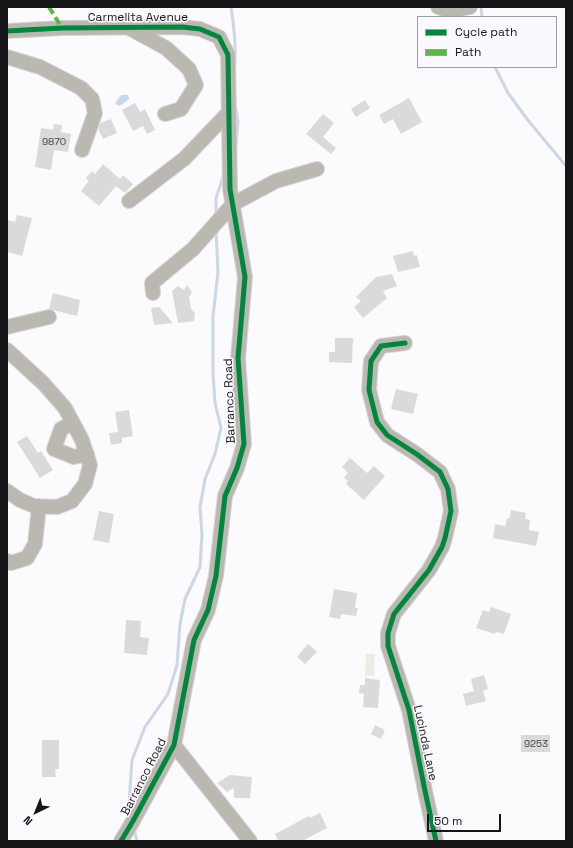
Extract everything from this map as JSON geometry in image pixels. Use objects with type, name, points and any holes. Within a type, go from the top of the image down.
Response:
[{"type":"street","points":[[438,7],[449,11],[470,7]]},
{"type":"street","points":[[127,27],[166,48],[189,69],[196,85],[181,109],[165,114]]},
{"type":"street","name":"Carmelita Avenue","points":[[7,31],[62,28],[182,27],[200,29],[219,37]]},
{"type":"street","name":"Barranco Road","points":[[121,841],[174,745],[194,640],[208,610],[216,576],[225,496],[237,468],[244,444],[238,358],[245,277],[230,189],[228,55],[219,37]]},
{"type":"street","points":[[7,57],[40,67],[81,88],[92,99],[94,113],[82,150]]},
{"type":"street","points":[[129,201],[184,159],[229,112]]},
{"type":"street","points":[[153,293],[152,283],[193,249],[233,204],[276,181],[317,169]]},
{"type":"street","points":[[7,327],[49,317]]},
{"type":"street","name":"Lucinda Lane","points":[[405,343],[381,346],[371,361],[369,390],[377,422],[387,435],[418,455],[440,472],[448,489],[450,511],[444,543],[429,570],[394,614],[388,633],[388,646],[409,710],[436,841]]},
{"type":"street","points":[[7,350],[43,383],[65,408],[82,440],[90,465],[84,484],[72,501],[58,507],[34,506],[20,500],[7,491]]},
{"type":"street","points":[[73,423],[61,430],[54,450],[74,457],[87,454]]},
{"type":"street","points":[[7,561],[11,564],[27,558],[36,544],[39,506]]},
{"type":"street","points":[[174,745],[250,841]]},
{"type":"shaded area","points":[[366,654],[375,654],[374,676],[365,676]]},
{"type":"water","points":[[122,95],[128,95],[129,99],[120,106],[115,104],[119,97]]},
{"type":"building","points":[[409,98],[422,122],[401,134],[393,119],[384,124],[379,115]]},
{"type":"building","points":[[365,100],[370,108],[356,117],[351,109]]},
{"type":"building","points":[[135,103],[140,112],[145,109],[155,130],[147,134],[143,126],[133,131],[122,110]]},
{"type":"building","points":[[323,114],[334,123],[323,137],[336,148],[331,154],[306,134]]},
{"type":"building","points":[[111,119],[117,133],[103,139],[98,129],[100,123]]},
{"type":"building","points":[[54,124],[62,125],[61,132],[71,134],[68,152],[54,150],[51,170],[35,167],[41,128],[53,130]]},
{"type":"building","points":[[103,164],[120,179],[123,175],[133,184],[125,193],[116,186],[99,206],[81,191],[89,181],[86,178],[92,171],[95,174]]},
{"type":"building","points":[[17,215],[32,218],[22,256],[7,252],[7,220],[15,222]]},
{"type":"building","points":[[413,251],[414,256],[417,255],[420,267],[398,272],[393,256]]},
{"type":"building","points":[[392,274],[397,286],[383,291],[387,298],[363,318],[354,307],[361,301],[356,297],[376,277]]},
{"type":"building","points":[[187,285],[192,292],[189,297],[191,309],[195,313],[194,321],[178,323],[172,291],[178,286],[184,290]]},
{"type":"building","points":[[53,293],[80,300],[77,316],[49,309]]},
{"type":"building","points":[[159,307],[173,323],[154,325],[151,308]]},
{"type":"building","points":[[335,338],[353,338],[352,363],[329,362],[329,352],[335,352]]},
{"type":"building","points":[[396,389],[418,394],[413,414],[391,409]]},
{"type":"building","points":[[129,410],[133,436],[122,438],[122,443],[111,445],[109,433],[118,432],[115,412]]},
{"type":"building","points":[[27,436],[38,453],[41,451],[53,470],[40,478],[17,442]]},
{"type":"building","points":[[350,458],[367,473],[374,466],[385,476],[364,500],[346,484],[348,481],[344,478],[348,473],[342,467]]},
{"type":"building","points":[[511,510],[526,513],[525,519],[530,520],[529,530],[539,532],[536,546],[493,538],[495,524],[505,526],[507,518],[509,519]]},
{"type":"building","points":[[99,511],[114,514],[109,543],[93,540]]},
{"type":"building","points":[[334,589],[357,593],[355,608],[358,608],[356,616],[341,614],[340,619],[329,617]]},
{"type":"building","points":[[491,607],[511,614],[504,634],[496,632],[495,634],[476,628],[483,610],[489,612]]},
{"type":"building","points":[[126,620],[141,621],[140,637],[149,638],[147,655],[124,653]]},
{"type":"building","points":[[308,644],[317,652],[305,664],[297,657]]},
{"type":"building","points":[[484,675],[488,689],[483,691],[486,701],[466,706],[463,694],[474,691],[471,679]]},
{"type":"building","points":[[365,678],[380,680],[378,708],[363,707],[364,694],[359,693],[360,685],[365,685]]},
{"type":"building","points":[[375,725],[385,730],[381,739],[371,734]]},
{"type":"building","points":[[521,735],[550,735],[550,752],[521,752]]},
{"type":"building","points":[[42,740],[59,740],[59,769],[55,769],[56,777],[42,777]]},
{"type":"building","points":[[230,775],[252,777],[250,798],[234,798],[234,788],[227,792],[217,783]]},
{"type":"building","points":[[320,813],[327,828],[302,841],[278,841],[275,834],[309,816],[310,818]]},
{"type":"waterway","points":[[231,7],[235,63]]},
{"type":"waterway","points":[[481,7],[482,16]]},
{"type":"waterway","points":[[496,68],[508,93],[527,119],[566,166]]},
{"type":"waterway","points":[[235,105],[238,122],[236,143]]},
{"type":"waterway","points":[[216,215],[216,198],[224,174]]},
{"type":"waterway","points":[[131,814],[129,804],[132,760],[145,727],[168,694],[177,665],[180,624],[185,599],[200,567],[202,534],[200,507],[205,479],[215,454],[221,428],[215,403],[213,373],[213,316],[218,272],[216,231]]},
{"type":"waterway","points":[[134,829],[137,841]]},
{"type":"marked path","points":[[49,7],[62,28]]},
{"type":"cycle path","points":[[7,31],[62,28],[182,27],[200,29],[219,37],[228,55],[230,189],[245,277],[238,358],[244,444],[237,468],[225,496],[216,576],[208,610],[194,640],[174,745],[121,841]]},
{"type":"cycle path","points":[[405,343],[381,346],[371,361],[369,390],[377,422],[387,435],[418,455],[440,472],[448,489],[451,511],[442,547],[429,570],[394,614],[388,633],[388,646],[409,710],[436,841]]}]
